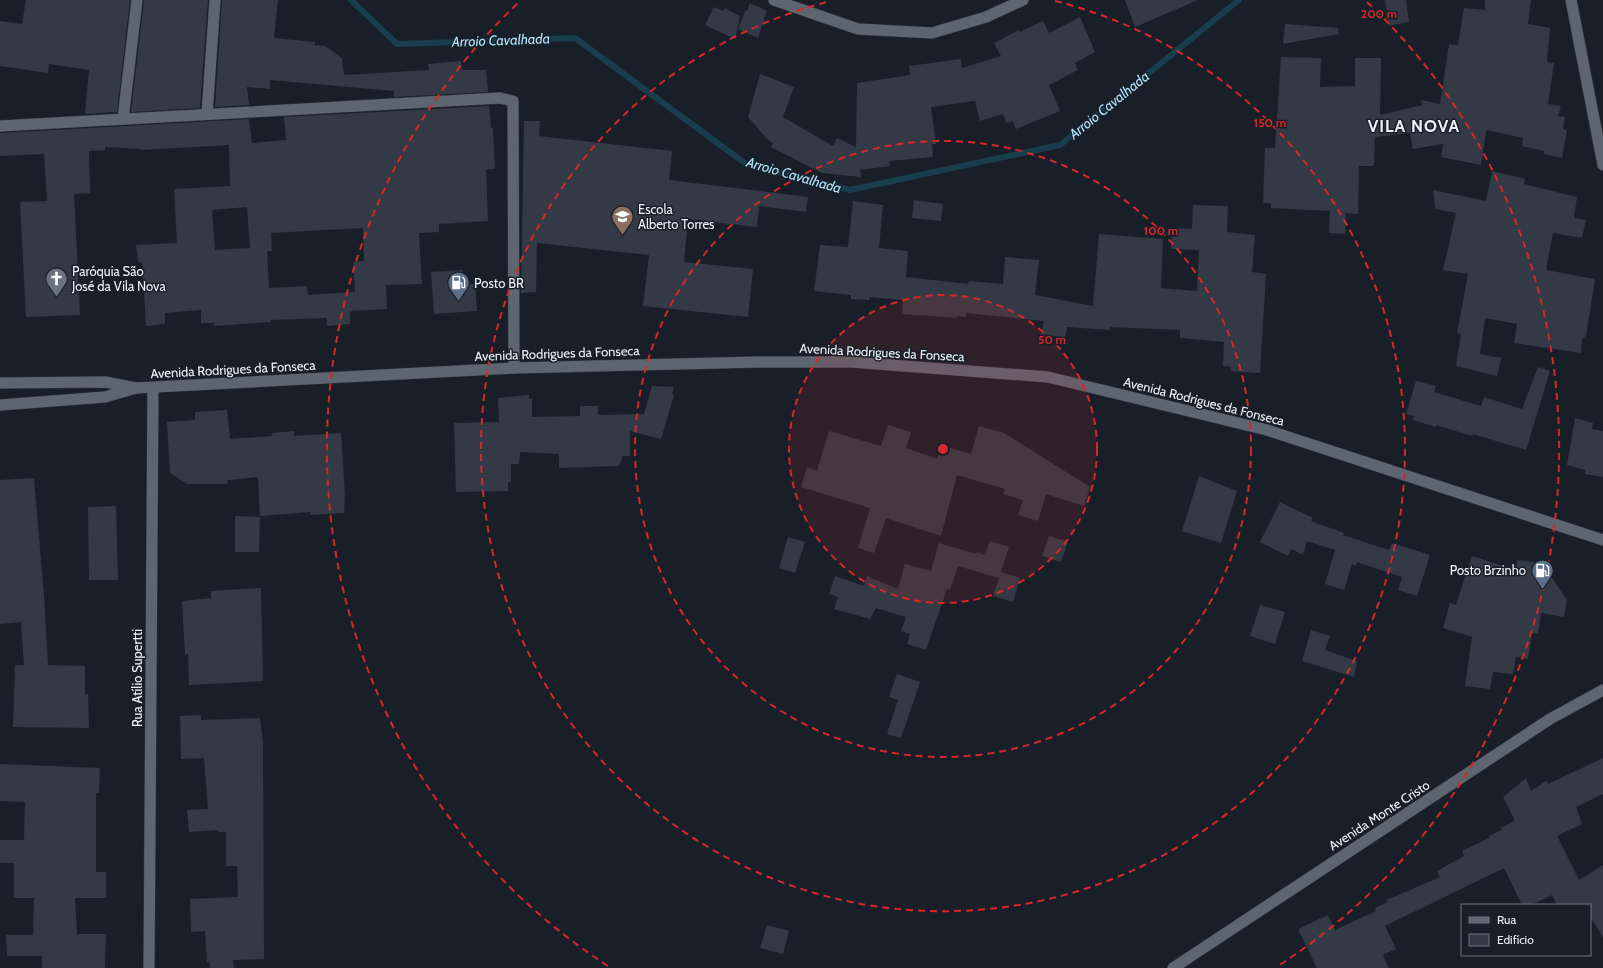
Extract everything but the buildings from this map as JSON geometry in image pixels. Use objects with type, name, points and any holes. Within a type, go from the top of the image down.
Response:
[{"type":"main road","points":[[123,119],[137,0]]},
{"type":"main road","points":[[207,114],[215,0]]},
{"type":"main road","points":[[774,0],[858,29],[932,33],[986,17],[1023,0]]},
{"type":"main road","points":[[1571,0],[1603,166]]},
{"type":"main road","points":[[0,126],[500,98],[513,101],[514,368]]},
{"type":"main road","name":"Avenida Rodrigues da Fonseca","points":[[136,388],[514,368],[759,362],[851,362],[1048,377],[1267,430],[1603,540]]},
{"type":"main road","points":[[0,376],[15,383]]},
{"type":"main road","points":[[0,383],[105,382],[136,388]]},
{"type":"main road","points":[[0,405],[105,397],[136,388]]},
{"type":"main road","name":"Rua Atílio Supertti","points":[[149,968],[153,388]]},
{"type":"main road","name":"Avenida Monte Cristo","points":[[1173,968],[1550,719],[1603,690]]},
{"type":"waterway","name":"Arroio Cavalhada","points":[[351,0],[397,44],[575,38],[746,164],[850,190],[1060,145],[1239,0]]},
{"type":"place","name":"Escola Alberto Torres","points":[[622,236]]},
{"type":"place","name":"Paróquia São José da Vila Nova","points":[[56,298]]},
{"type":"place","name":"Posto BR","points":[[459,302]]},
{"type":"place","name":"Posto Brzinho","points":[[1542,590]]},
{"type":"district","name":"VILA NOVA","points":[[1414,126]]}]
